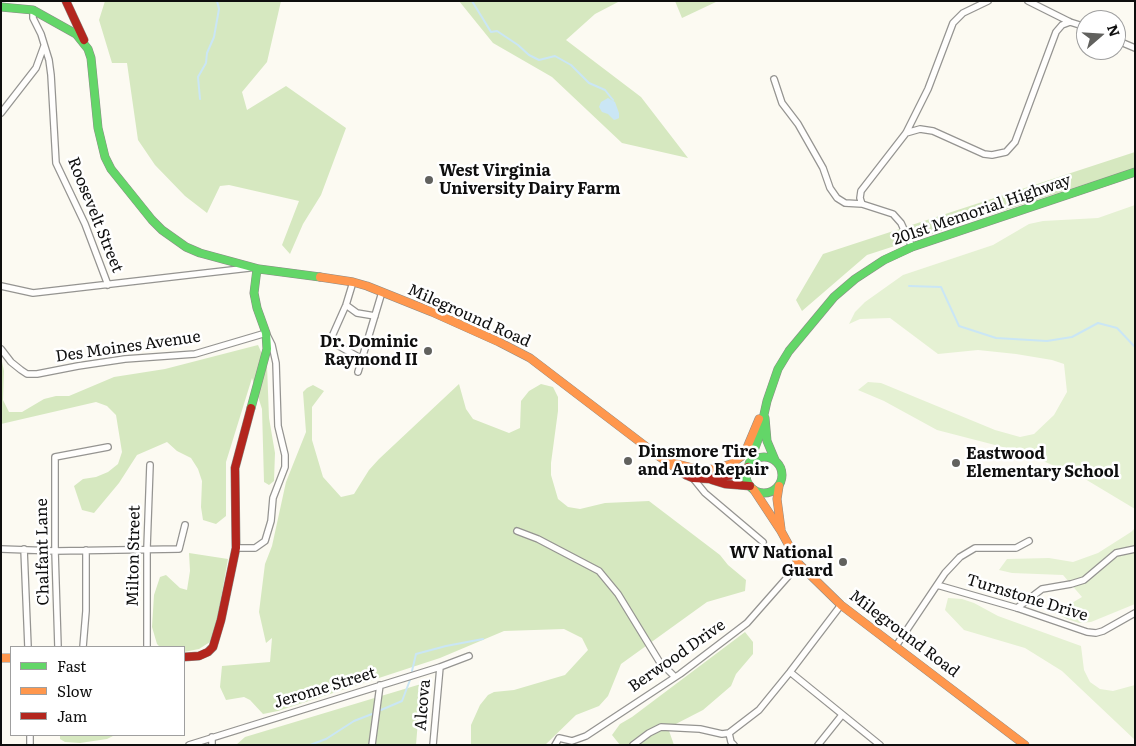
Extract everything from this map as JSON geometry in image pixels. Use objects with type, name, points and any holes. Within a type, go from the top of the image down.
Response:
[{"type":"main road","name":"Mileground Road","points":[[66,1],[88,49],[93,69],[101,147],[111,169],[152,220],[174,239],[200,253],[257,269],[352,282],[382,292],[499,342],[530,358],[561,380],[657,456],[684,474],[725,484],[752,488],[781,531],[799,564],[841,605],[1026,745]]},
{"type":"main road","points":[[1,7],[33,10],[76,34],[88,49]]},
{"type":"main road","name":"201st Memorial Highway","points":[[749,465],[759,437],[764,410],[778,369],[789,351],[823,310],[843,289],[867,270],[912,247],[1135,172]]},
{"type":"main road","points":[[185,657],[199,656],[208,652],[213,647],[221,620],[236,548],[235,468],[267,349],[266,333],[256,301],[254,283],[257,269]]},
{"type":"main road","points":[[657,456],[689,468],[701,470],[714,469],[731,464],[742,456],[746,450],[755,425],[764,410]]},
{"type":"main road","name":"201st Memorial Highway","points":[[764,410],[767,441],[776,460]]},
{"type":"main road","points":[[764,456],[776,460],[780,465],[782,475],[779,486],[763,493],[752,488],[746,476],[749,465],[759,457],[764,456]]},
{"type":"main road","name":"Mileground Road","points":[[710,479],[738,474],[749,465]]},
{"type":"main road","name":"Mileground Road","points":[[779,486],[777,499],[781,531]]},
{"type":"street","points":[[862,204],[860,198],[861,191],[906,132],[928,89],[953,23],[963,13],[988,1]]},
{"type":"street","points":[[1028,1],[1076,24]]},
{"type":"street","name":"Roosevelt Street","points":[[33,10],[33,18],[38,25],[52,75],[56,163],[85,224],[108,285]]},
{"type":"street","points":[[906,132],[933,131],[984,154],[992,155],[1006,152],[1018,134],[1056,32],[1062,25],[1070,22]]},
{"type":"street","points":[[1,112],[36,68],[44,46]]},
{"type":"street","points":[[774,79],[782,103],[798,124],[823,168],[830,188],[837,198],[846,203],[862,204],[892,214],[901,223],[912,247]]},
{"type":"street","points":[[1,286],[16,291],[33,293],[225,270],[257,269]]},
{"type":"street","points":[[352,282],[346,305],[330,341],[362,359]]},
{"type":"street","points":[[358,372],[382,292]]},
{"type":"street","points":[[346,305],[357,313],[375,316]]},
{"type":"street","points":[[236,548],[255,548],[265,541],[271,521],[273,498],[285,467],[285,455],[278,426],[276,363],[272,345],[266,333]]},
{"type":"street","name":"Des Moines Avenue","points":[[1,348],[11,362],[21,370],[28,374],[37,374],[125,359],[195,354],[266,333]]},
{"type":"street","name":"Chalfant Lane","points":[[58,646],[55,457],[108,447]]},
{"type":"street","name":"Milton Street","points":[[147,646],[147,548],[150,465]]},
{"type":"street","name":"Mileground Road","points":[[692,477],[704,494],[763,542]]},
{"type":"street","points":[[1,548],[55,551],[180,548],[185,525]]},
{"type":"street","points":[[517,531],[538,539],[599,571],[618,594],[659,660],[675,678]]},
{"type":"street","points":[[896,646],[945,573],[960,557],[975,548],[1016,548],[1029,541]]},
{"type":"street","points":[[24,549],[28,646]]},
{"type":"street","points":[[1017,608],[1042,588],[1084,580],[1116,553],[1135,549]]},
{"type":"street","points":[[83,646],[86,611],[86,550]]},
{"type":"street","name":"Berwood Drive","points":[[555,745],[559,738],[572,741],[586,736],[675,678],[747,623],[799,564]]},
{"type":"street","name":"Turnstone Drive","points":[[938,585],[1017,608],[1087,632],[1096,633],[1111,628],[1135,613]]},
{"type":"street","points":[[633,745],[661,728],[700,729],[722,734],[729,733],[759,710],[841,605]]},
{"type":"street","name":"Jerome Street","points":[[189,745],[440,667],[469,656]]},
{"type":"street","name":"Alcova","points":[[433,745],[440,667]]},
{"type":"street","points":[[790,672],[880,745]]},
{"type":"street","points":[[372,745],[380,685]]},
{"type":"street","points":[[818,745],[842,715]]},
{"type":"street","points":[[729,733],[732,743]]},
{"type":"street","points":[[580,745],[586,736]]},
{"type":"street","points":[[212,737],[212,745]]},
{"type":"green space","points":[[105,1],[281,1],[267,62],[242,92],[247,110],[286,86],[346,128],[321,195],[303,224],[290,254],[282,245],[299,201],[229,185],[220,186],[207,213],[185,196],[155,165],[138,140],[127,63],[112,63],[99,20]]},
{"type":"green space","points":[[459,1],[620,1],[595,14],[566,40],[641,97],[688,158],[622,143],[552,77],[493,43]]},
{"type":"green space","points":[[675,1],[718,1],[682,18]]},
{"type":"green space","points":[[1135,152],[1135,168],[867,255],[802,311],[796,300],[823,254]]},
{"type":"green space","points":[[1135,205],[1135,509],[1085,479],[1022,452],[937,430],[884,401],[858,390],[868,382],[881,383],[995,430],[1020,437],[1034,434],[1054,415],[1067,392],[1064,364],[1016,354],[978,350],[938,354],[890,318],[860,319],[849,324],[855,312],[865,302],[903,275],[993,245],[1029,224],[1043,221],[1098,218]]},
{"type":"green space","points":[[258,345],[267,365],[269,418],[275,453],[274,481],[269,485],[264,482],[262,409],[252,378],[226,462],[226,516],[216,524],[203,520],[201,507],[202,481],[198,469],[191,458],[177,451],[167,442],[137,455],[119,483],[94,513],[82,510],[74,486],[83,479],[96,477],[108,472],[118,464],[122,452],[116,415],[107,406],[96,402],[1,424],[1,357],[4,371],[3,400],[9,412],[22,412],[44,399],[56,396],[69,396],[114,377],[165,369]]},
{"type":"green space","points":[[459,384],[466,409],[473,419],[509,433],[520,428],[521,401],[529,391],[541,384],[553,387],[558,397],[558,411],[551,475],[558,499],[568,507],[580,509],[605,503],[649,501],[720,555],[728,565],[746,580],[745,591],[707,602],[621,664],[608,696],[599,706],[576,715],[545,745],[471,745],[471,725],[480,705],[488,695],[494,692],[514,690],[565,675],[588,650],[582,638],[564,629],[504,631],[440,658],[278,711],[263,714],[250,700],[244,697],[226,700],[220,687],[222,666],[270,662],[272,638],[266,643],[259,612],[265,564],[272,546],[286,482],[306,432],[303,392],[313,385],[324,391],[312,407],[312,440],[323,477],[341,497],[354,494],[369,470],[379,459]]},
{"type":"green space","points":[[1135,528],[1135,604],[1091,622],[1079,623],[1055,613],[1082,597],[1063,575],[1012,573],[999,570],[1007,559],[1049,558],[1073,562],[1098,553]]},
{"type":"green space","points":[[189,553],[228,559],[214,637],[199,649],[185,652],[185,646],[159,646],[152,627],[154,595],[160,577],[166,575],[180,588],[187,590],[190,571]]},
{"type":"green space","points":[[948,598],[962,599],[974,603],[998,616],[1081,646],[1084,670],[1090,682],[1100,689],[1113,691],[1135,685],[1135,740],[1062,671],[1025,648],[964,630],[945,610]]},
{"type":"green space","points":[[745,632],[753,642],[753,654],[736,674],[731,686],[703,710],[668,728],[674,745],[620,745],[612,735],[620,724]]},
{"type":"green space","points":[[421,684],[416,745],[236,745],[245,737]]},
{"type":"green space","points":[[60,736],[113,736],[107,739],[80,743],[65,742],[60,739]]},
{"type":"water","points":[[608,98],[615,102],[619,113],[619,118],[617,119],[614,120],[608,114],[602,112],[599,107],[601,102]]},
{"type":"waterway","points":[[200,99],[198,77],[206,63],[207,53],[214,37],[219,9],[217,1]]},
{"type":"waterway","points":[[472,1],[491,32],[497,31],[529,55],[539,60],[555,56],[571,65],[589,83],[605,90],[613,100]]},
{"type":"waterway","points":[[909,286],[941,287],[959,326],[996,338],[1047,341],[1072,337],[1098,323],[1117,328],[1135,347]]},
{"type":"waterway","points":[[412,671],[416,654],[483,639]]},
{"type":"waterway","points":[[381,710],[402,701],[410,680]]},
{"type":"waterway","points":[[310,745],[326,739],[354,721],[372,714]]},
{"type":"traffic: fast","points":[[1,7],[33,10],[76,34],[88,49],[91,58],[98,128],[105,157],[111,169],[162,230],[186,247],[200,253],[259,269],[320,277]]},
{"type":"traffic: fast","points":[[749,464],[759,437],[767,401],[778,369],[789,351],[834,297],[855,279],[884,260],[912,247],[1135,172]]},
{"type":"traffic: fast","points":[[251,408],[267,349],[266,333],[254,293],[257,269]]},
{"type":"traffic: fast","points":[[765,418],[767,441],[775,460]]},
{"type":"traffic: fast","points":[[764,457],[771,458],[777,462],[781,468],[782,475],[781,482],[777,488],[771,492],[764,493],[757,492],[751,488],[747,482],[746,475],[747,468],[751,462],[757,458],[764,457]]},
{"type":"traffic: slow","points":[[320,277],[367,286],[432,312],[530,358],[686,475]]},
{"type":"traffic: slow","points":[[673,463],[701,470],[714,469],[731,464],[742,456],[746,450],[759,419]]},
{"type":"traffic: slow","points":[[779,486],[777,499],[781,529]]},
{"type":"traffic: slow","points":[[754,490],[781,531],[799,564],[841,605],[1025,745]]},
{"type":"traffic: slow","points":[[1,658],[10,658]]},
{"type":"traffic: jam","points":[[66,1],[84,40]]},
{"type":"traffic: jam","points":[[185,657],[199,656],[208,652],[213,647],[221,620],[236,548],[235,468],[251,408]]},
{"type":"traffic: jam","points":[[686,475],[693,478],[710,479],[738,474],[748,467]]},
{"type":"traffic: jam","points":[[712,480],[725,484],[750,486]]},
{"type":"place","name":"West Virginia University Dairy Farm","points":[[429,180]]},
{"type":"place","name":"Dr. Dominic Raymond II","points":[[428,351]]},
{"type":"place","name":"Dinsmore Tire and Auto Repair","points":[[628,461]]},
{"type":"place","name":"Eastwood Elementary School","points":[[956,463]]},
{"type":"place","name":"WV National Guard","points":[[843,562]]}]
